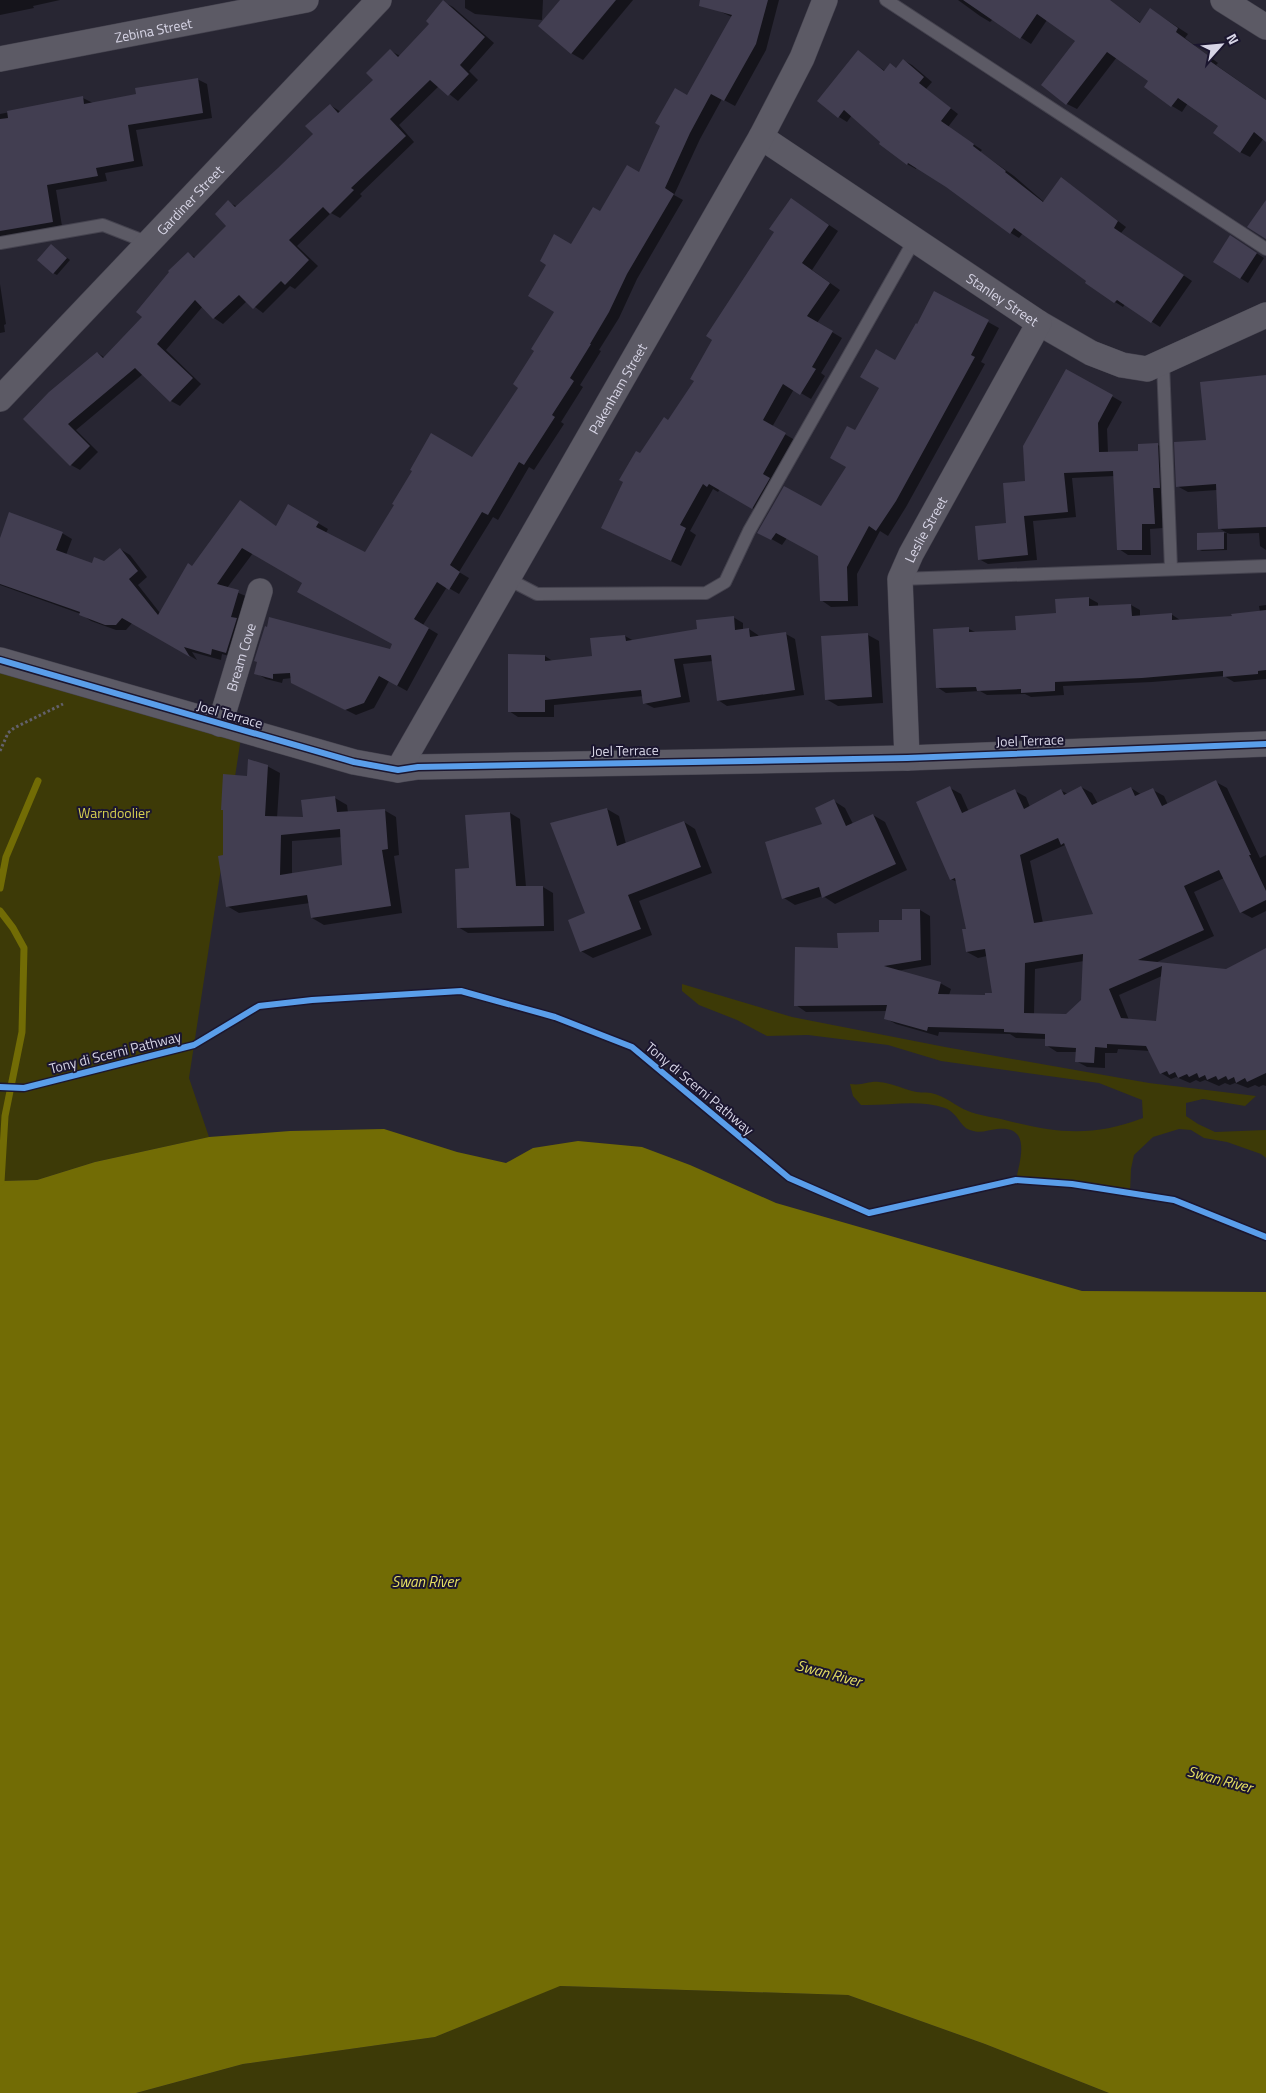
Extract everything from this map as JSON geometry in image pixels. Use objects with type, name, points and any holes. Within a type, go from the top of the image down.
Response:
[{"type":"street","name":"Zebina Street","points":[[0,59],[306,0]]},
{"type":"street","name":"Gardiner Street","points":[[0,399],[379,0]]},
{"type":"street","name":"Pakenham Street","points":[[398,770],[761,137],[802,58],[825,0]]},
{"type":"street","points":[[1223,0],[1266,27]]},
{"type":"street","name":"Stanley Street","points":[[761,137],[1039,324],[1091,353],[1122,365],[1147,369],[1266,315]]},
{"type":"street","name":"Leslie Street","points":[[907,758],[900,579],[910,554],[1039,324]]},
{"type":"street","name":"Bream Cove","points":[[220,724],[260,591]]},
{"type":"street","name":"Joel Terrace","points":[[0,660],[354,762],[398,770],[418,767],[907,758],[1266,744]]},
{"type":"lane","points":[[886,0],[1266,249]]},
{"type":"lane","points":[[0,243],[103,225],[149,243]]},
{"type":"lane","points":[[508,579],[537,594],[706,592],[725,582],[749,531],[914,239]]},
{"type":"lane","points":[[1163,363],[1171,569]]},
{"type":"lane","points":[[900,579],[1266,566]]},
{"type":"path","points":[[0,751],[8,733],[74,698],[80,683]]},
{"type":"green space","name":"Warndoolier","points":[[0,660],[242,731],[189,1078],[209,1137],[95,1162],[37,1180],[0,1181]]},
{"type":"green space","points":[[682,984],[792,1017],[945,1047],[1149,1083],[1256,1096],[1245,1106],[1203,1099],[1186,1103],[1186,1116],[1215,1132],[1266,1130],[1266,1158],[1261,1154],[1227,1142],[1204,1138],[1191,1130],[1179,1129],[1153,1137],[1134,1155],[1131,1169],[1130,1193],[1072,1184],[1016,1180],[1021,1146],[1015,1132],[1008,1129],[981,1132],[970,1130],[949,1110],[935,1105],[914,1103],[861,1105],[853,1096],[850,1084],[888,1083],[914,1092],[936,1094],[963,1109],[980,1115],[1038,1128],[1072,1131],[1106,1129],[1143,1118],[1142,1100],[1099,1083],[941,1061],[888,1045],[808,1035],[767,1036],[737,1020],[699,1005],[682,991]]},
{"type":"green space","points":[[559,1986],[848,1995],[985,2044],[1109,2093],[136,2093],[243,2064],[435,2037]]},
{"type":"water","name":"Swan River","points":[[384,1129],[457,1152],[506,1163],[533,1148],[578,1141],[642,1147],[690,1165],[776,1203],[1082,1291],[1266,1292],[1266,2093],[1109,2093],[985,2044],[848,1995],[560,1986],[435,2037],[243,2064],[136,2093],[0,2093],[0,1181],[37,1180],[95,1162],[209,1137],[290,1131]]},
{"type":"building","points":[[443,0],[485,37],[460,65],[469,74],[448,96],[430,80],[390,119],[406,136],[351,188],[354,190],[330,214],[323,207],[289,240],[309,260],[285,285],[281,281],[253,309],[239,295],[213,319],[195,300],[157,344],[193,378],[170,402],[135,368],[68,424],[90,446],[70,466],[23,419],[49,392],[97,352],[103,358],[142,317],[136,312],[168,271],[188,252],[194,258],[226,226],[215,214],[228,200],[235,207],[278,168],[313,134],[305,126],[330,104],[338,113],[373,80],[366,73],[390,49],[398,57],[429,24],[426,21]]},
{"type":"building","points":[[560,0],[616,0],[571,54],[538,26]]},
{"type":"building","points":[[700,0],[768,0],[756,44],[724,101],[711,94],[690,133],[665,188],[674,194],[627,274],[591,344],[570,378],[574,381],[552,415],[555,417],[524,465],[519,462],[488,515],[482,512],[450,565],[460,572],[449,590],[437,582],[414,619],[429,628],[397,686],[379,676],[364,703],[345,710],[291,683],[290,673],[273,674],[273,679],[254,674],[257,662],[254,661],[269,617],[390,649],[392,644],[297,592],[302,583],[242,548],[217,584],[239,590],[231,617],[237,618],[226,653],[212,649],[211,655],[184,647],[190,657],[122,618],[116,625],[105,625],[79,615],[80,612],[0,584],[0,538],[9,512],[63,532],[56,550],[92,563],[94,557],[104,561],[120,548],[138,571],[129,579],[158,615],[188,563],[192,566],[240,500],[276,526],[288,504],[319,522],[316,527],[365,552],[394,505],[392,504],[412,471],[410,470],[431,433],[472,457],[518,388],[513,384],[534,351],[531,349],[554,312],[528,296],[546,265],[540,261],[554,234],[571,244],[593,207],[600,211],[627,165],[639,172],[660,126],[655,123],[675,88],[687,95],[732,15],[699,6]]},
{"type":"building","points":[[963,0],[1110,0],[1140,23],[1150,8],[1178,28],[1176,32],[1209,56],[1207,59],[1266,100],[1266,142],[1254,132],[1240,153],[1213,133],[1218,126],[1178,98],[1171,107],[1144,87],[1148,81],[1107,52],[1066,105],[1041,85],[1075,41],[1037,14],[1020,39]]},
{"type":"building","points":[[858,50],[884,71],[890,63],[896,68],[903,59],[924,77],[919,83],[951,108],[941,121],[974,144],[973,146],[1043,202],[1061,177],[1118,221],[1114,228],[1184,275],[1151,323],[1117,300],[1114,303],[1085,283],[1086,281],[1014,228],[1010,234],[946,187],[908,163],[907,165],[879,144],[880,142],[844,110],[838,118],[817,101]]},
{"type":"building","points":[[198,78],[203,113],[128,125],[134,161],[96,168],[98,176],[47,185],[53,222],[0,231],[0,119],[8,118],[7,111],[83,96],[84,104],[136,94],[135,88]]},
{"type":"building","points":[[791,198],[829,225],[802,263],[830,283],[807,316],[833,331],[812,367],[816,369],[800,395],[783,384],[763,420],[786,433],[763,474],[770,478],[752,509],[709,484],[707,487],[703,484],[680,525],[686,528],[671,561],[601,528],[623,482],[619,480],[636,451],[640,453],[664,417],[668,420],[694,381],[690,379],[712,340],[706,336],[774,232],[769,229]]},
{"type":"building","points":[[1266,200],[1266,239],[1247,227]]},
{"type":"building","points":[[1230,235],[1257,253],[1240,279],[1213,262]]},
{"type":"building","points":[[51,244],[67,258],[53,274],[37,260]]},
{"type":"building","points":[[934,291],[989,320],[971,355],[975,357],[896,501],[876,531],[869,526],[847,567],[848,601],[820,601],[818,556],[776,533],[771,540],[757,533],[784,486],[821,506],[846,467],[830,458],[847,426],[855,430],[879,388],[860,377],[876,349],[895,360]]},
{"type":"building","points":[[1066,369],[1113,395],[1098,423],[1099,452],[1138,451],[1138,444],[1158,443],[1160,488],[1153,488],[1155,524],[1142,524],[1142,550],[1117,550],[1113,471],[1064,473],[1068,512],[1024,516],[1028,555],[978,560],[975,526],[1006,523],[1003,483],[1025,481],[1023,446]]},
{"type":"building","points":[[1266,375],[1266,527],[1218,529],[1216,484],[1176,487],[1174,442],[1206,440],[1200,382]]},
{"type":"building","points":[[1224,532],[1224,549],[1197,550],[1197,533]]},
{"type":"building","points":[[1089,597],[1089,606],[1131,604],[1132,616],[1172,613],[1172,620],[1232,616],[1231,614],[1266,610],[1266,670],[1258,671],[1258,674],[1223,677],[1223,671],[1142,678],[1055,682],[1055,691],[1021,693],[1021,689],[977,691],[976,687],[936,688],[933,629],[969,627],[969,632],[1016,630],[1015,616],[1056,613],[1055,599]]},
{"type":"building","points":[[734,616],[735,630],[749,628],[750,637],[786,632],[795,690],[717,701],[711,655],[674,659],[681,697],[643,704],[641,690],[545,700],[545,712],[508,712],[508,654],[545,655],[545,661],[592,656],[590,638],[625,635],[626,641],[697,629],[696,620]]},
{"type":"building","points":[[868,633],[872,697],[825,700],[821,636]]},
{"type":"building","points":[[248,759],[268,765],[265,816],[303,817],[301,800],[335,796],[337,812],[385,809],[388,849],[382,850],[391,906],[311,918],[307,895],[226,907],[218,856],[223,855],[223,810],[221,810],[223,774],[247,776]],"holes":[[[340,829],[342,865],[280,875],[281,835]]]},
{"type":"building","points":[[1216,780],[1266,891],[1266,900],[1240,913],[1219,870],[1184,886],[1204,930],[1138,960],[1226,969],[1266,948],[1266,1073],[1247,1082],[1245,1078],[1236,1083],[1234,1077],[1228,1080],[1226,1076],[1218,1080],[1216,1076],[1207,1080],[1205,1075],[1199,1078],[1197,1073],[1189,1077],[1187,1074],[1178,1078],[1175,1072],[1169,1075],[1167,1071],[1160,1074],[1146,1046],[1107,1044],[1107,1048],[1095,1047],[1094,1063],[1075,1062],[1076,1048],[1045,1046],[1045,1034],[1004,1032],[1004,1029],[928,1027],[927,1031],[884,1019],[887,1005],[794,1006],[795,947],[838,948],[837,933],[879,932],[879,920],[902,920],[902,909],[920,909],[921,960],[884,966],[941,982],[938,994],[985,995],[985,993],[992,993],[985,949],[966,952],[962,929],[966,929],[955,878],[950,880],[916,802],[950,786],[962,813],[1015,789],[1024,809],[1061,789],[1064,795],[1081,786],[1092,805],[1131,787],[1135,796],[1153,788],[1162,806]],"holes":[[[1058,838],[1061,845],[1064,843],[1093,914],[1034,923],[1020,855]],[[1083,954],[1081,1000],[1066,1014],[1024,1013],[1025,963]],[[1162,966],[1156,1021],[1121,1018],[1109,989]]]},
{"type":"building","points":[[834,799],[846,826],[873,814],[896,864],[822,898],[819,887],[782,899],[765,842],[822,824],[815,808]]},
{"type":"building","points":[[607,808],[617,846],[684,821],[701,867],[628,895],[641,929],[580,952],[568,920],[585,913],[550,823]]},
{"type":"building","points":[[510,812],[516,886],[543,886],[544,926],[457,928],[455,869],[469,868],[465,815]]},
{"type":"waterway","points":[[0,888],[6,857],[38,781]]},
{"type":"waterway","points":[[0,911],[13,928],[24,948],[22,1032],[5,1116],[1,1182]]},
{"type":"cycle path","points":[[0,660],[354,762],[398,770],[418,767],[907,758],[1266,744]]},
{"type":"cycle path","name":"Tony di Scerni Pathway","points":[[0,1087],[24,1088],[194,1045],[259,1006],[312,1000],[461,991],[555,1017],[632,1047],[789,1178],[869,1213],[1016,1180],[1072,1184],[1174,1200],[1266,1237]]}]
